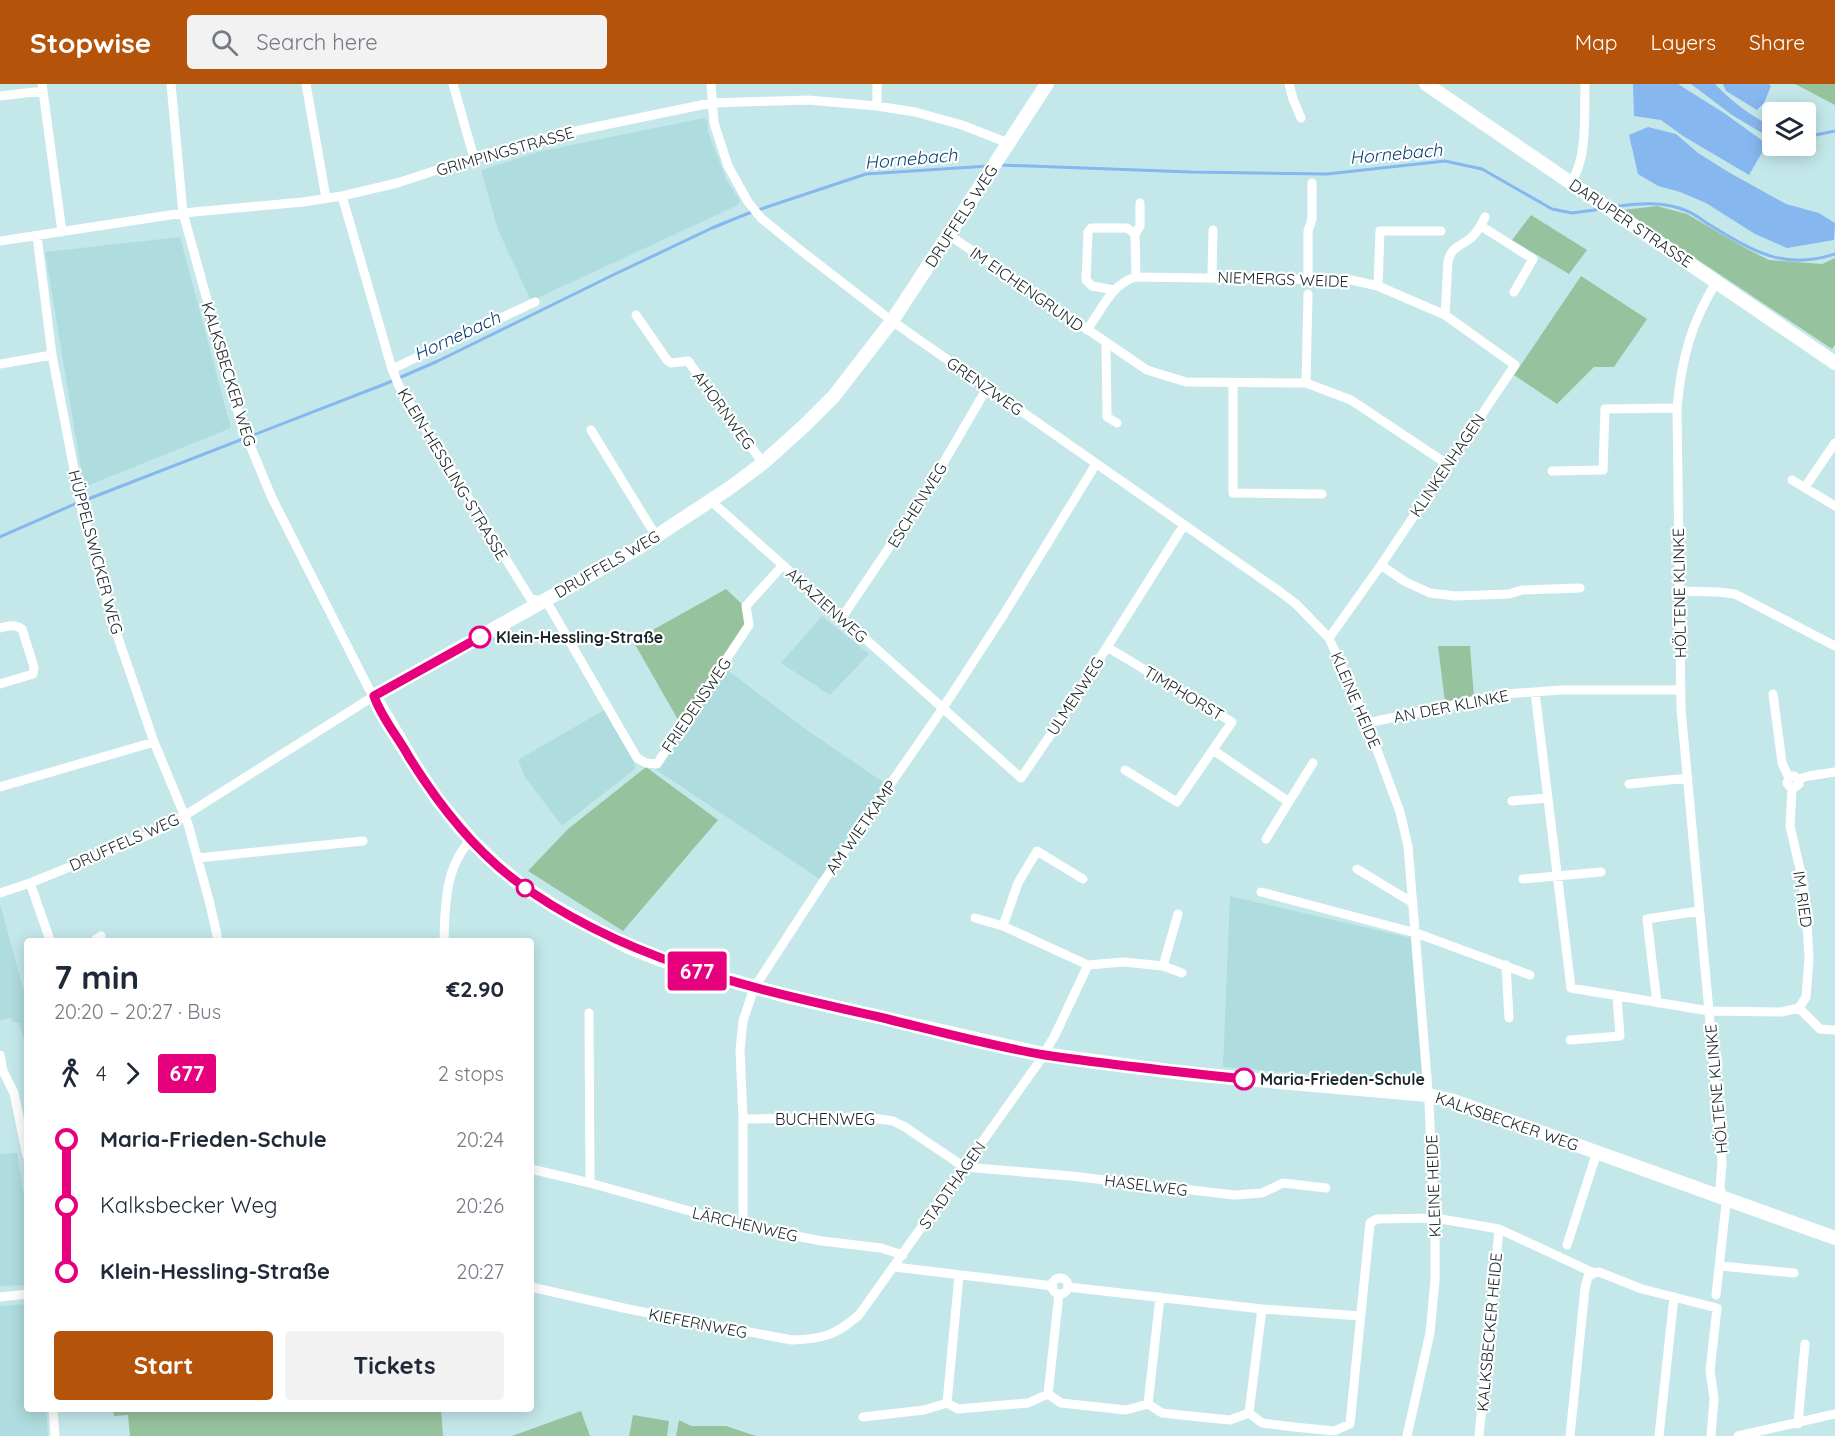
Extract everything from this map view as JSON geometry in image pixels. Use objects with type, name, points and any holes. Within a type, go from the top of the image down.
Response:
[{"type":"street","name":"KALKSBECKER WEG","points":[[171,84],[183,213],[242,426],[268,489],[369,689],[420,773],[437,799],[471,840],[516,881],[552,905],[602,933],[661,960],[754,988],[1043,1054],[1189,1074],[1428,1095],[1454,1101],[1835,1238]]},
{"type":"street","points":[[306,84],[326,198]]},
{"type":"street","points":[[453,84],[474,158]]},
{"type":"street","name":"GRENZWEG","points":[[711,84],[711,103],[720,145],[728,166],[748,202],[761,218],[892,321],[1280,591],[1329,638]]},
{"type":"street","points":[[877,84],[877,106]]},
{"type":"street","name":"DRUFFELS WEG","points":[[0,892],[30,883],[151,834],[184,816],[374,696],[640,547],[711,501],[763,463],[834,396],[892,321],[1047,84]]},
{"type":"street","points":[[1289,84],[1301,118]]},
{"type":"street","name":"DARUPER STRASSE","points":[[1426,84],[1835,363]]},
{"type":"street","points":[[1571,182],[1577,174],[1581,160],[1585,84]]},
{"type":"street","points":[[0,96],[42,87],[62,232]]},
{"type":"street","name":"GRIMPINGSTRASSE","points":[[0,241],[183,213],[303,202],[342,196],[397,183],[556,135],[711,103],[808,100],[877,106],[915,112],[953,123],[1004,149]]},
{"type":"street","points":[[1308,279],[1308,231],[1312,219],[1312,183]]},
{"type":"street","name":"KLEIN-HESSLING-STRASSE","points":[[342,196],[392,369],[399,386],[520,585],[530,598],[540,603]]},
{"type":"street","points":[[1087,330],[1114,290],[1127,279],[1136,276],[1135,234],[1140,226],[1140,203]]},
{"type":"street","points":[[1445,315],[1450,253],[1471,238],[1483,222],[1533,259],[1514,292]]},
{"type":"street","points":[[1114,290],[1092,286],[1086,280],[1088,232],[1091,228],[1127,228],[1135,234]]},
{"type":"street","points":[[1212,277],[1213,230]]},
{"type":"street","points":[[1378,286],[1380,231],[1441,231]]},
{"type":"street","name":"IM EICHENGRUND","points":[[949,235],[1147,370],[1186,382],[1306,382],[1351,400],[1447,464]]},
{"type":"street","name":"HÜPPELSWICKER WEG","points":[[37,236],[52,355],[78,496],[115,628],[154,742],[184,816],[198,858],[218,938]]},
{"type":"street","name":"NIEMERGS WEIDE","points":[[1136,276],[1351,280],[1378,286],[1445,315],[1515,365]]},
{"type":"street","name":"HÖLTENE KLINKE","points":[[1716,1295],[1721,1266],[1726,1204],[1720,1188],[1722,1162],[1680,690],[1677,408],[1679,375],[1691,331],[1717,281]]},
{"type":"street","points":[[1306,382],[1308,294]]},
{"type":"street","points":[[392,369],[535,302]]},
{"type":"street","name":"AHORNWEG","points":[[636,315],[667,360],[671,363],[688,362],[763,463]]},
{"type":"street","points":[[1106,344],[1107,417],[1117,423]]},
{"type":"street","points":[[0,364],[52,355]]},
{"type":"street","name":"KLINKENHAGEN","points":[[1329,638],[1381,565],[1515,365]]},
{"type":"street","points":[[1233,383],[1233,493],[1322,494]]},
{"type":"street","name":"ESCHENWEG","points":[[841,619],[927,491],[987,388]]},
{"type":"street","points":[[1552,471],[1603,470],[1605,409],[1677,408]]},
{"type":"street","points":[[591,430],[656,536]]},
{"type":"street","points":[[1805,487],[1835,443]]},
{"type":"street","name":"AM WIETKAMP","points":[[743,1226],[743,1119],[740,1050],[743,1021],[754,988],[823,882],[944,708],[1096,464]]},
{"type":"street","points":[[1792,480],[1835,506]]},
{"type":"street","name":"AKAZIENWEG","points":[[711,501],[841,619],[944,708]]},
{"type":"street","name":"ULMENWEG","points":[[944,708],[1021,778],[1184,525]]},
{"type":"street","name":"FRIEDENSWEG","points":[[540,603],[548,604],[637,758],[646,763],[657,764],[749,625],[746,606],[783,565]]},
{"type":"street","points":[[1381,565],[1404,581],[1430,593],[1447,595],[1509,594],[1522,590],[1580,588]]},
{"type":"street","points":[[1678,591],[1735,594],[1835,646]]},
{"type":"street","points":[[0,628],[13,626],[21,629],[33,667],[33,674],[0,684]]},
{"type":"street","name":"KLEINE HEIDE","points":[[1329,638],[1367,723],[1400,812],[1408,846],[1428,1095],[1435,1218],[1435,1280],[1430,1333],[1407,1436]]},
{"type":"street","name":"TIMPHORST","points":[[1107,647],[1232,722],[1177,802],[1125,770]]},
{"type":"street","name":"AN DER KLINKE","points":[[1367,723],[1505,694],[1680,690]]},
{"type":"street","points":[[1535,692],[1571,988],[1709,1011],[1781,1012],[1799,1008],[1820,1029],[1835,1030]]},
{"type":"street","points":[[1773,694],[1782,763],[1793,779],[1835,772]]},
{"type":"street","points":[[0,787],[154,742]]},
{"type":"street","points":[[1213,750],[1288,802]]},
{"type":"street","points":[[1266,839],[1313,763]]},
{"type":"street","points":[[1629,784],[1688,778]]},
{"type":"street","name":"IM RIED","points":[[1793,779],[1799,784],[1792,789],[1790,826],[1803,882],[1808,950],[1806,997],[1799,1008]]},
{"type":"street","points":[[1512,801],[1547,798]]},
{"type":"street","points":[[444,938],[445,896],[460,853],[471,840]]},
{"type":"street","points":[[198,858],[363,841]]},
{"type":"street","points":[[1003,926],[1018,883],[1037,851],[1083,879]]},
{"type":"street","points":[[1357,869],[1413,903]]},
{"type":"street","points":[[1523,879],[1557,878],[1601,872]]},
{"type":"street","points":[[30,883],[49,938]]},
{"type":"street","points":[[1260,892],[1416,933],[1530,975]]},
{"type":"street","points":[[1657,1003],[1647,919],[1700,911]]},
{"type":"street","points":[[1163,966],[1178,914]]},
{"type":"street","points":[[975,918],[1003,926],[1088,965],[1124,962],[1163,966],[1182,973]]},
{"type":"street","name":"STADTHAGEN","points":[[859,1315],[1043,1054],[1088,965]]},
{"type":"street","points":[[1506,965],[1509,1018]]},
{"type":"street","points":[[1570,1040],[1620,1036],[1617,996]]},
{"type":"street","points":[[589,1012],[590,1183]]},
{"type":"street","points":[[0,1055],[3,1071],[14,1093],[24,1141]]},
{"type":"street","name":"BUCHENWEG","points":[[743,1119],[865,1117],[881,1119],[905,1126],[964,1167]]},
{"type":"street","name":"KALKSBECKER WEG","points":[[1567,1245],[1597,1152]]},
{"type":"street","name":"HASELWEG","points":[[964,1167],[1071,1176],[1234,1195],[1262,1193],[1283,1184],[1326,1188]]},
{"type":"street","name":"LÄRCHENWEG","points":[[534,1170],[743,1226],[881,1248],[903,1255]]},
{"type":"street","name":"KALKSBECKER HEIDE","points":[[1359,1316],[1370,1223],[1377,1220],[1435,1218],[1499,1229],[1594,1273],[1599,1272],[1642,1290],[1717,1308],[1710,1371],[1714,1398],[1711,1436]]},
{"type":"street","name":"KALKSBECKER HEIDE","points":[[1479,1436],[1499,1229]]},
{"type":"street","points":[[1721,1266],[1794,1273]]},
{"type":"street","points":[[895,1267],[1053,1286]]},
{"type":"street","points":[[1570,1436],[1585,1288],[1588,1277],[1594,1273]]},
{"type":"street","points":[[947,1404],[959,1276]]},
{"type":"street","points":[[1059,1294],[1054,1290],[1054,1281],[1061,1279],[1067,1283],[1068,1287]]},
{"type":"street","points":[[1068,1287],[1262,1309],[1359,1316],[1350,1424],[1334,1431],[1294,1427],[1262,1423],[1249,1413]]},
{"type":"street","points":[[1059,1294],[1065,1292],[1068,1287]]},
{"type":"street","name":"KIEFERNWEG","points":[[534,1288],[628,1309],[792,1340],[814,1340],[832,1335],[859,1315]]},
{"type":"street","points":[[0,1297],[24,1294]]},
{"type":"street","points":[[1048,1394],[1059,1294]]},
{"type":"street","points":[[1148,1404],[1160,1297]]},
{"type":"street","points":[[1659,1436],[1674,1297]]},
{"type":"street","points":[[1249,1413],[1262,1309]]},
{"type":"street","points":[[1798,1424],[1805,1344]]},
{"type":"street","points":[[1048,1394],[1061,1403],[1126,1410],[1148,1404],[1162,1413],[1230,1420],[1249,1413]]},
{"type":"street","points":[[863,1418],[924,1410],[947,1404],[958,1409],[1028,1404],[1048,1394]]},
{"type":"street","points":[[53,1412],[55,1436]]},
{"type":"street","points":[[1738,1436],[1835,1414]]},
{"type":"shaded area","points":[[704,118],[707,120],[708,132],[726,179],[740,201],[738,205],[531,301],[498,230],[481,170],[542,151]]},
{"type":"shaded area","points":[[180,237],[231,428],[84,487],[45,252]]},
{"type":"shaded area","points":[[822,616],[869,654],[830,695],[781,663]]},
{"type":"shaded area","points":[[726,669],[804,728],[889,786],[821,880],[655,769]]},
{"type":"shaded area","points":[[604,710],[634,761],[635,769],[562,826],[525,777],[518,760]]},
{"type":"shaded area","name":"Maria-Frieden-Schule","points":[[1230,896],[1411,938],[1423,1084],[1223,1067]]},
{"type":"shaded area","points":[[0,904],[24,991],[24,1040],[19,1023],[12,1021],[11,1017],[0,1021]]},
{"type":"shaded area","points":[[17,1153],[24,1196],[24,1285],[0,1286],[0,1154]]},
{"type":"shaded area","points":[[24,1304],[24,1412],[46,1412],[48,1436],[0,1436],[0,1306]]},
{"type":"green space","points":[[1795,84],[1835,84],[1835,105]]},
{"type":"green space","points":[[1657,206],[1687,214],[1769,260],[1822,264],[1835,258],[1835,345],[1832,349],[1623,210]]},
{"type":"green space","points":[[1531,215],[1587,250],[1569,274],[1512,240]]},
{"type":"green space","points":[[1581,276],[1647,319],[1614,367],[1594,367],[1557,404],[1514,375]]},
{"type":"green space","points":[[726,589],[745,607],[749,625],[681,725],[633,641]]},
{"type":"green space","points":[[1438,646],[1470,646],[1474,697],[1445,702]]},
{"type":"green space","points":[[646,767],[718,820],[623,931],[528,871],[568,829]]},
{"type":"green space","points":[[581,1411],[590,1436],[512,1436]]},
{"type":"green space","points":[[113,1412],[441,1412],[443,1436],[130,1436],[128,1415],[114,1416]]},
{"type":"green space","points":[[633,1415],[669,1421],[667,1436],[629,1436]]},
{"type":"green space","points":[[679,1420],[691,1426],[726,1426],[756,1436],[676,1436]]},
{"type":"water","points":[[1633,84],[1678,84],[1762,140],[1762,153],[1749,175],[1683,136],[1661,120],[1634,116]]},
{"type":"water","points":[[1691,84],[1715,84],[1742,108],[1762,121],[1762,133],[1732,115]]},
{"type":"water","points":[[1723,84],[1769,84],[1771,86],[1764,102],[1757,110],[1726,91]]},
{"type":"water","points":[[1648,127],[1676,134],[1698,153],[1786,204],[1819,213],[1835,223],[1834,240],[1787,248],[1755,234],[1706,203],[1658,186],[1638,174],[1629,135]]},
{"type":"waterway","points":[[1816,135],[1835,131]]},
{"type":"waterway","name":"Hornebach","points":[[1001,165],[1327,174],[1445,161],[1482,169],[1552,209],[1572,213],[1602,209]]},
{"type":"waterway","name":"Hornebach","points":[[83,501],[385,384],[438,361],[712,228],[749,213],[866,174],[988,166]]},
{"type":"waterway","name":"Hornebach","points":[[1614,207],[1651,204],[1678,208],[1693,214],[1740,243],[1770,256],[1784,259],[1817,259],[1835,254]]},
{"type":"waterway","name":"Hornebach","points":[[0,537],[77,503]]},
{"type":"bus line","name":"677","points":[[480,637],[374,696],[376,702],[437,799],[471,840],[513,879],[593,929],[661,960],[786,996],[1043,1054],[1189,1074],[1244,1079]]},
{"type":"place","name":"Klein-Hessling-Straße","points":[[480,637]]},
{"type":"place","name":"Maria-Frieden-Schule","points":[[1244,1079]]}]
